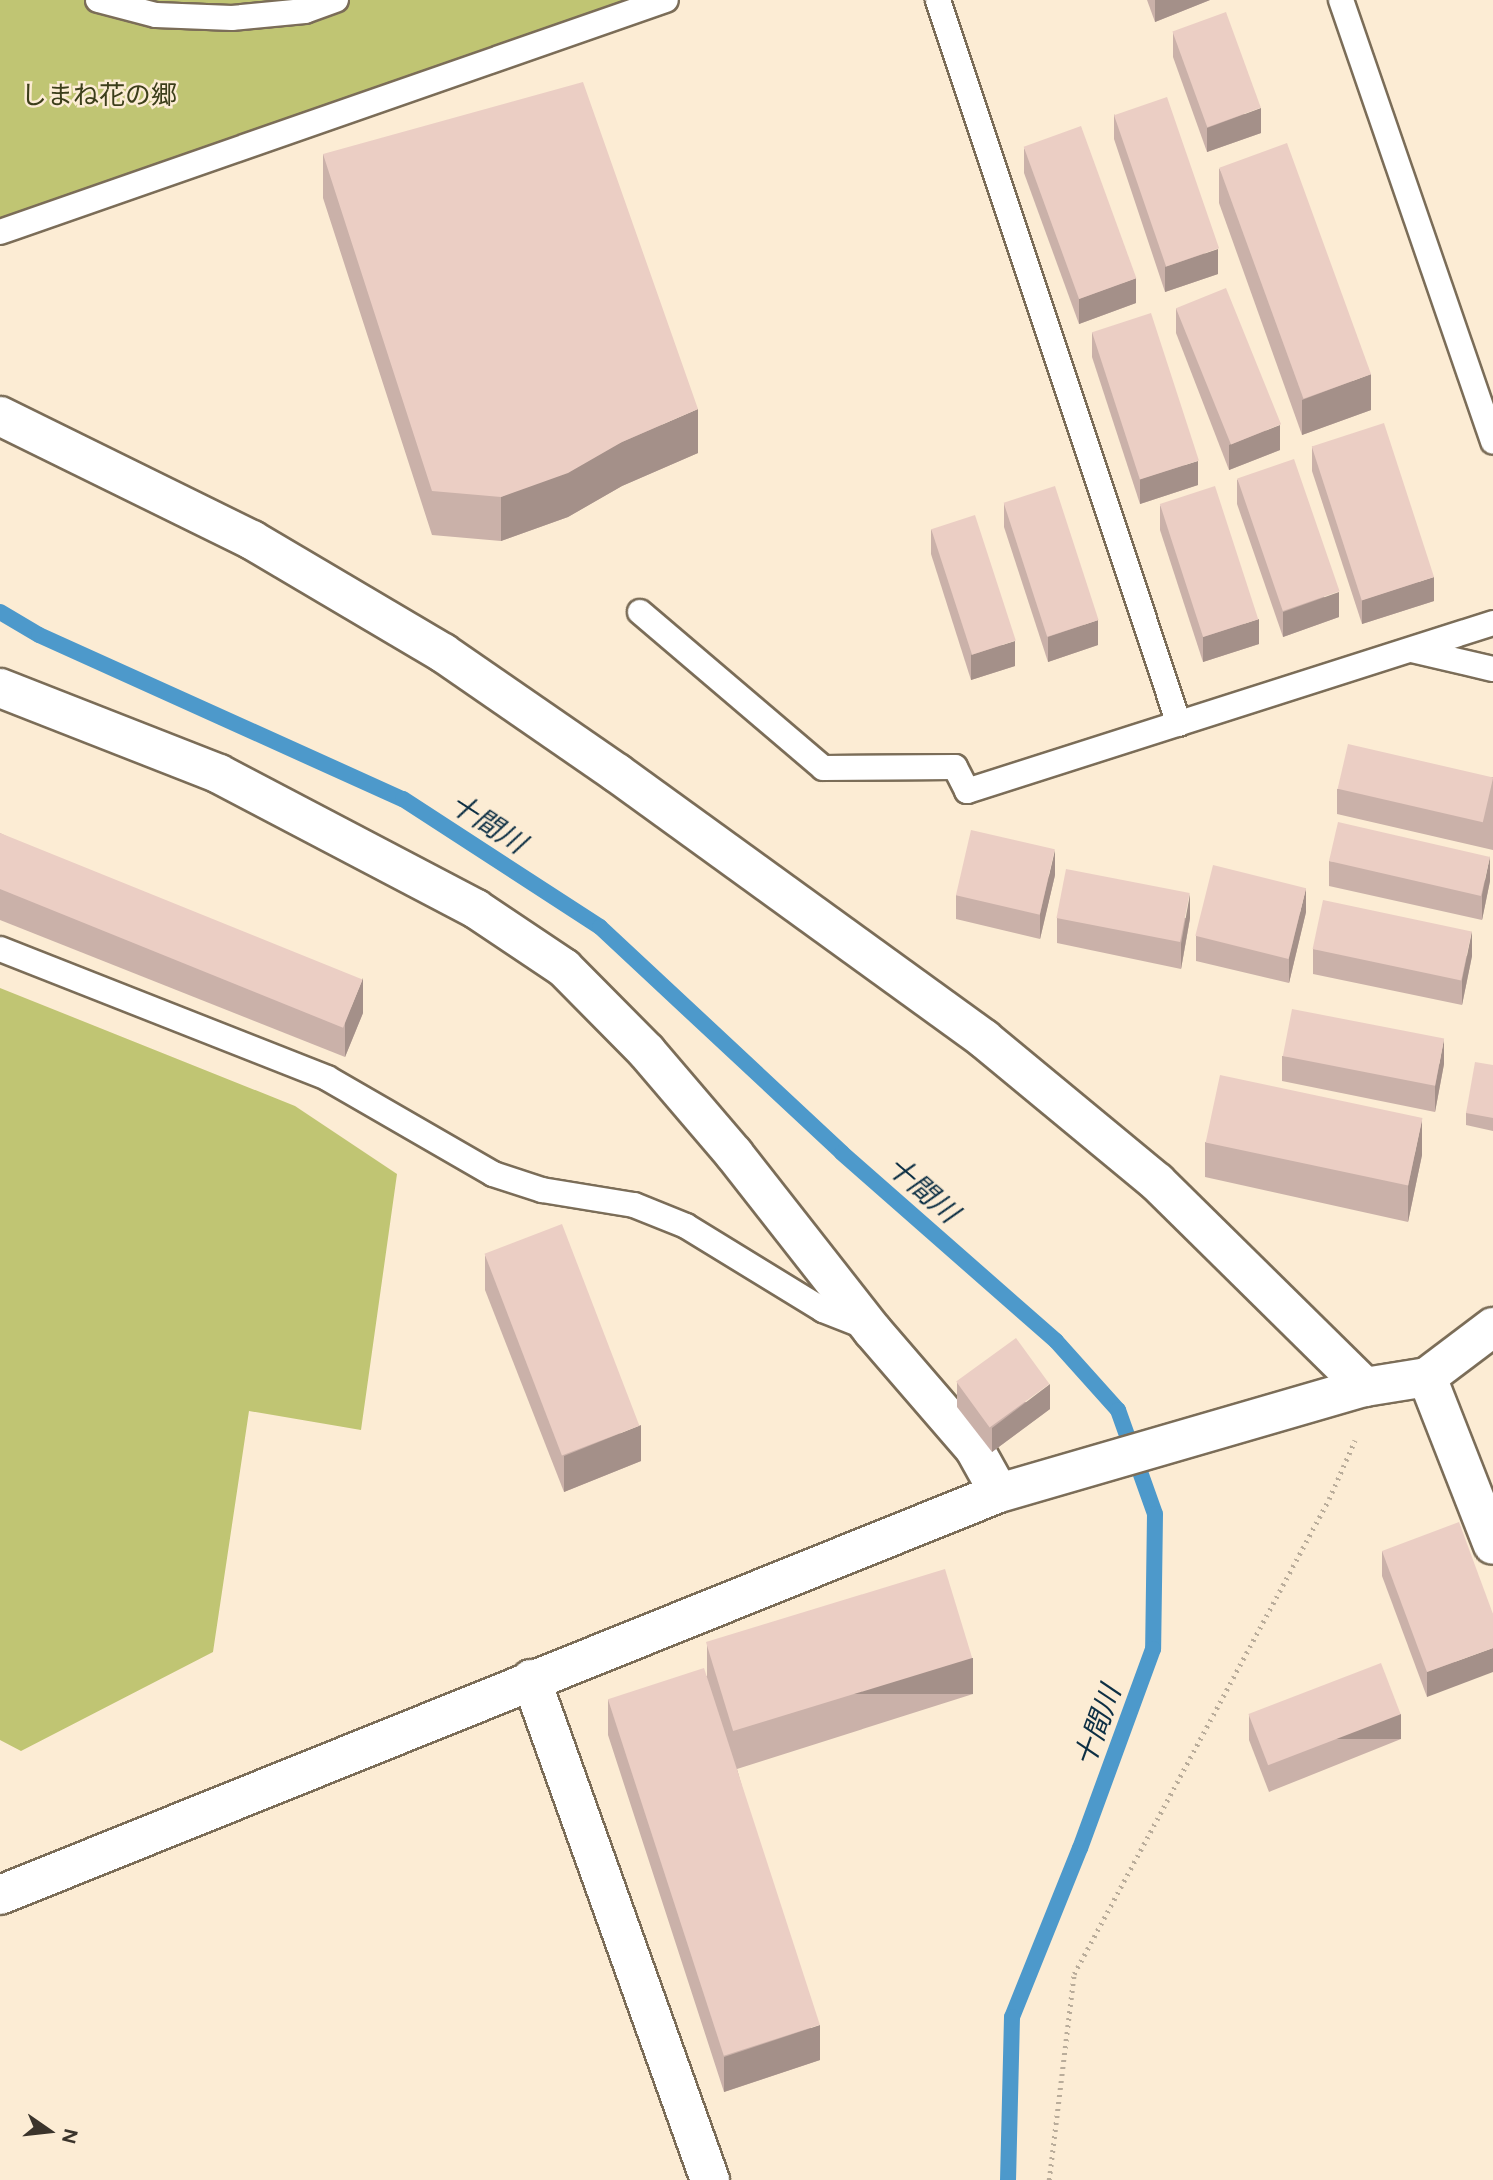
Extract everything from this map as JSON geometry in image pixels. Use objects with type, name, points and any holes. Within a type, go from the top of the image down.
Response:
[{"type":"street","points":[[0,416],[252,541],[443,653],[617,773],[984,1039],[1157,1182],[1366,1387]]},
{"type":"street","points":[[0,688],[219,774],[476,909],[564,968],[647,1052],[726,1143],[872,1329],[974,1448],[999,1493]]},
{"type":"street","points":[[0,1895],[531,1679],[999,1493],[1112,1458],[1366,1387],[1427,1377],[1493,1326]]},
{"type":"street","points":[[1427,1377],[1493,1545]]},
{"type":"street","points":[[531,1679],[710,2180]]},
{"type":"lane","points":[[99,0],[156,15],[232,18],[305,11],[336,0]]},
{"type":"lane","points":[[0,232],[666,0]]},
{"type":"lane","points":[[938,0],[1180,724]]},
{"type":"lane","points":[[1341,0],[1493,442]]},
{"type":"lane","points":[[640,612],[823,768],[955,767],[967,792],[1493,623]]},
{"type":"lane","points":[[1410,649],[1493,669]]},
{"type":"lane","points":[[0,949],[327,1078],[493,1174],[542,1190],[634,1205],[686,1226],[823,1310],[872,1329]]},
{"type":"path","points":[[1049,2180],[1074,1974],[1329,1499],[1359,1433],[1366,1387]]},
{"type":"green space","name":"しまね花の郷","points":[[0,0],[639,0],[0,235]]},
{"type":"green space","points":[[0,988],[295,1106],[397,1174],[361,1430],[249,1411],[213,1652],[21,1751],[0,1740]]},
{"type":"building","points":[[1226,12],[1261,108],[1207,127],[1172,31]]},
{"type":"building","points":[[583,82],[698,409],[622,442],[568,473],[501,497],[432,491],[323,154]]},
{"type":"building","points":[[1167,97],[1219,248],[1166,267],[1114,115]]},
{"type":"building","points":[[1081,126],[1136,278],[1079,299],[1024,147]]},
{"type":"building","points":[[1287,143],[1371,374],[1303,399],[1219,168]]},
{"type":"building","points":[[1226,288],[1281,424],[1231,445],[1176,308]]},
{"type":"building","points":[[1151,313],[1199,460],[1140,480],[1092,332]]},
{"type":"building","points":[[1384,423],[1434,577],[1362,601],[1312,446]]},
{"type":"building","points":[[1294,459],[1340,591],[1283,611],[1237,479]]},
{"type":"building","points":[[1055,486],[1099,620],[1047,637],[1004,503]]},
{"type":"building","points":[[1215,486],[1258,619],[1203,637],[1160,504]]},
{"type":"building","points":[[975,515],[1016,641],[972,655],[931,529]]},
{"type":"building","points":[[1348,744],[1493,777],[1483,822],[1338,789]]},
{"type":"building","points":[[1338,822],[1490,857],[1481,896],[1329,861]]},
{"type":"building","points":[[971,830],[1055,849],[1040,915],[956,895]]},
{"type":"building","points":[[0,833],[363,979],[343,1028],[0,889]]},
{"type":"building","points":[[1213,865],[1306,888],[1288,959],[1195,936]]},
{"type":"building","points":[[1066,869],[1190,893],[1180,942],[1056,918]]},
{"type":"building","points":[[1323,900],[1472,932],[1461,981],[1313,949]]},
{"type":"building","points":[[1292,1009],[1444,1039],[1435,1086],[1283,1056]]},
{"type":"building","points":[[1475,1062],[1493,1065],[1493,1118],[1466,1113]]},
{"type":"building","points":[[1220,1075],[1422,1118],[1408,1186],[1206,1142]]},
{"type":"building","points":[[562,1224],[639,1426],[562,1455],[485,1254]]},
{"type":"building","points":[[1016,1338],[1050,1384],[990,1428],[956,1381]]},
{"type":"building","points":[[1459,1522],[1493,1614],[1493,1648],[1427,1672],[1382,1551]]},
{"type":"building","points":[[945,1569],[972,1658],[733,1731],[706,1642]]},
{"type":"building","points":[[1381,1663],[1401,1714],[1268,1765],[1248,1714]]},
{"type":"building","points":[[704,1668],[820,2025],[724,2056],[608,1699]]},
{"type":"waterway","name":"十間川","points":[[0,612],[39,635],[403,799],[600,927],[842,1153],[1056,1341],[1118,1410],[1155,1514],[1153,1649],[1080,1848],[1012,2017],[1008,2180]]}]
